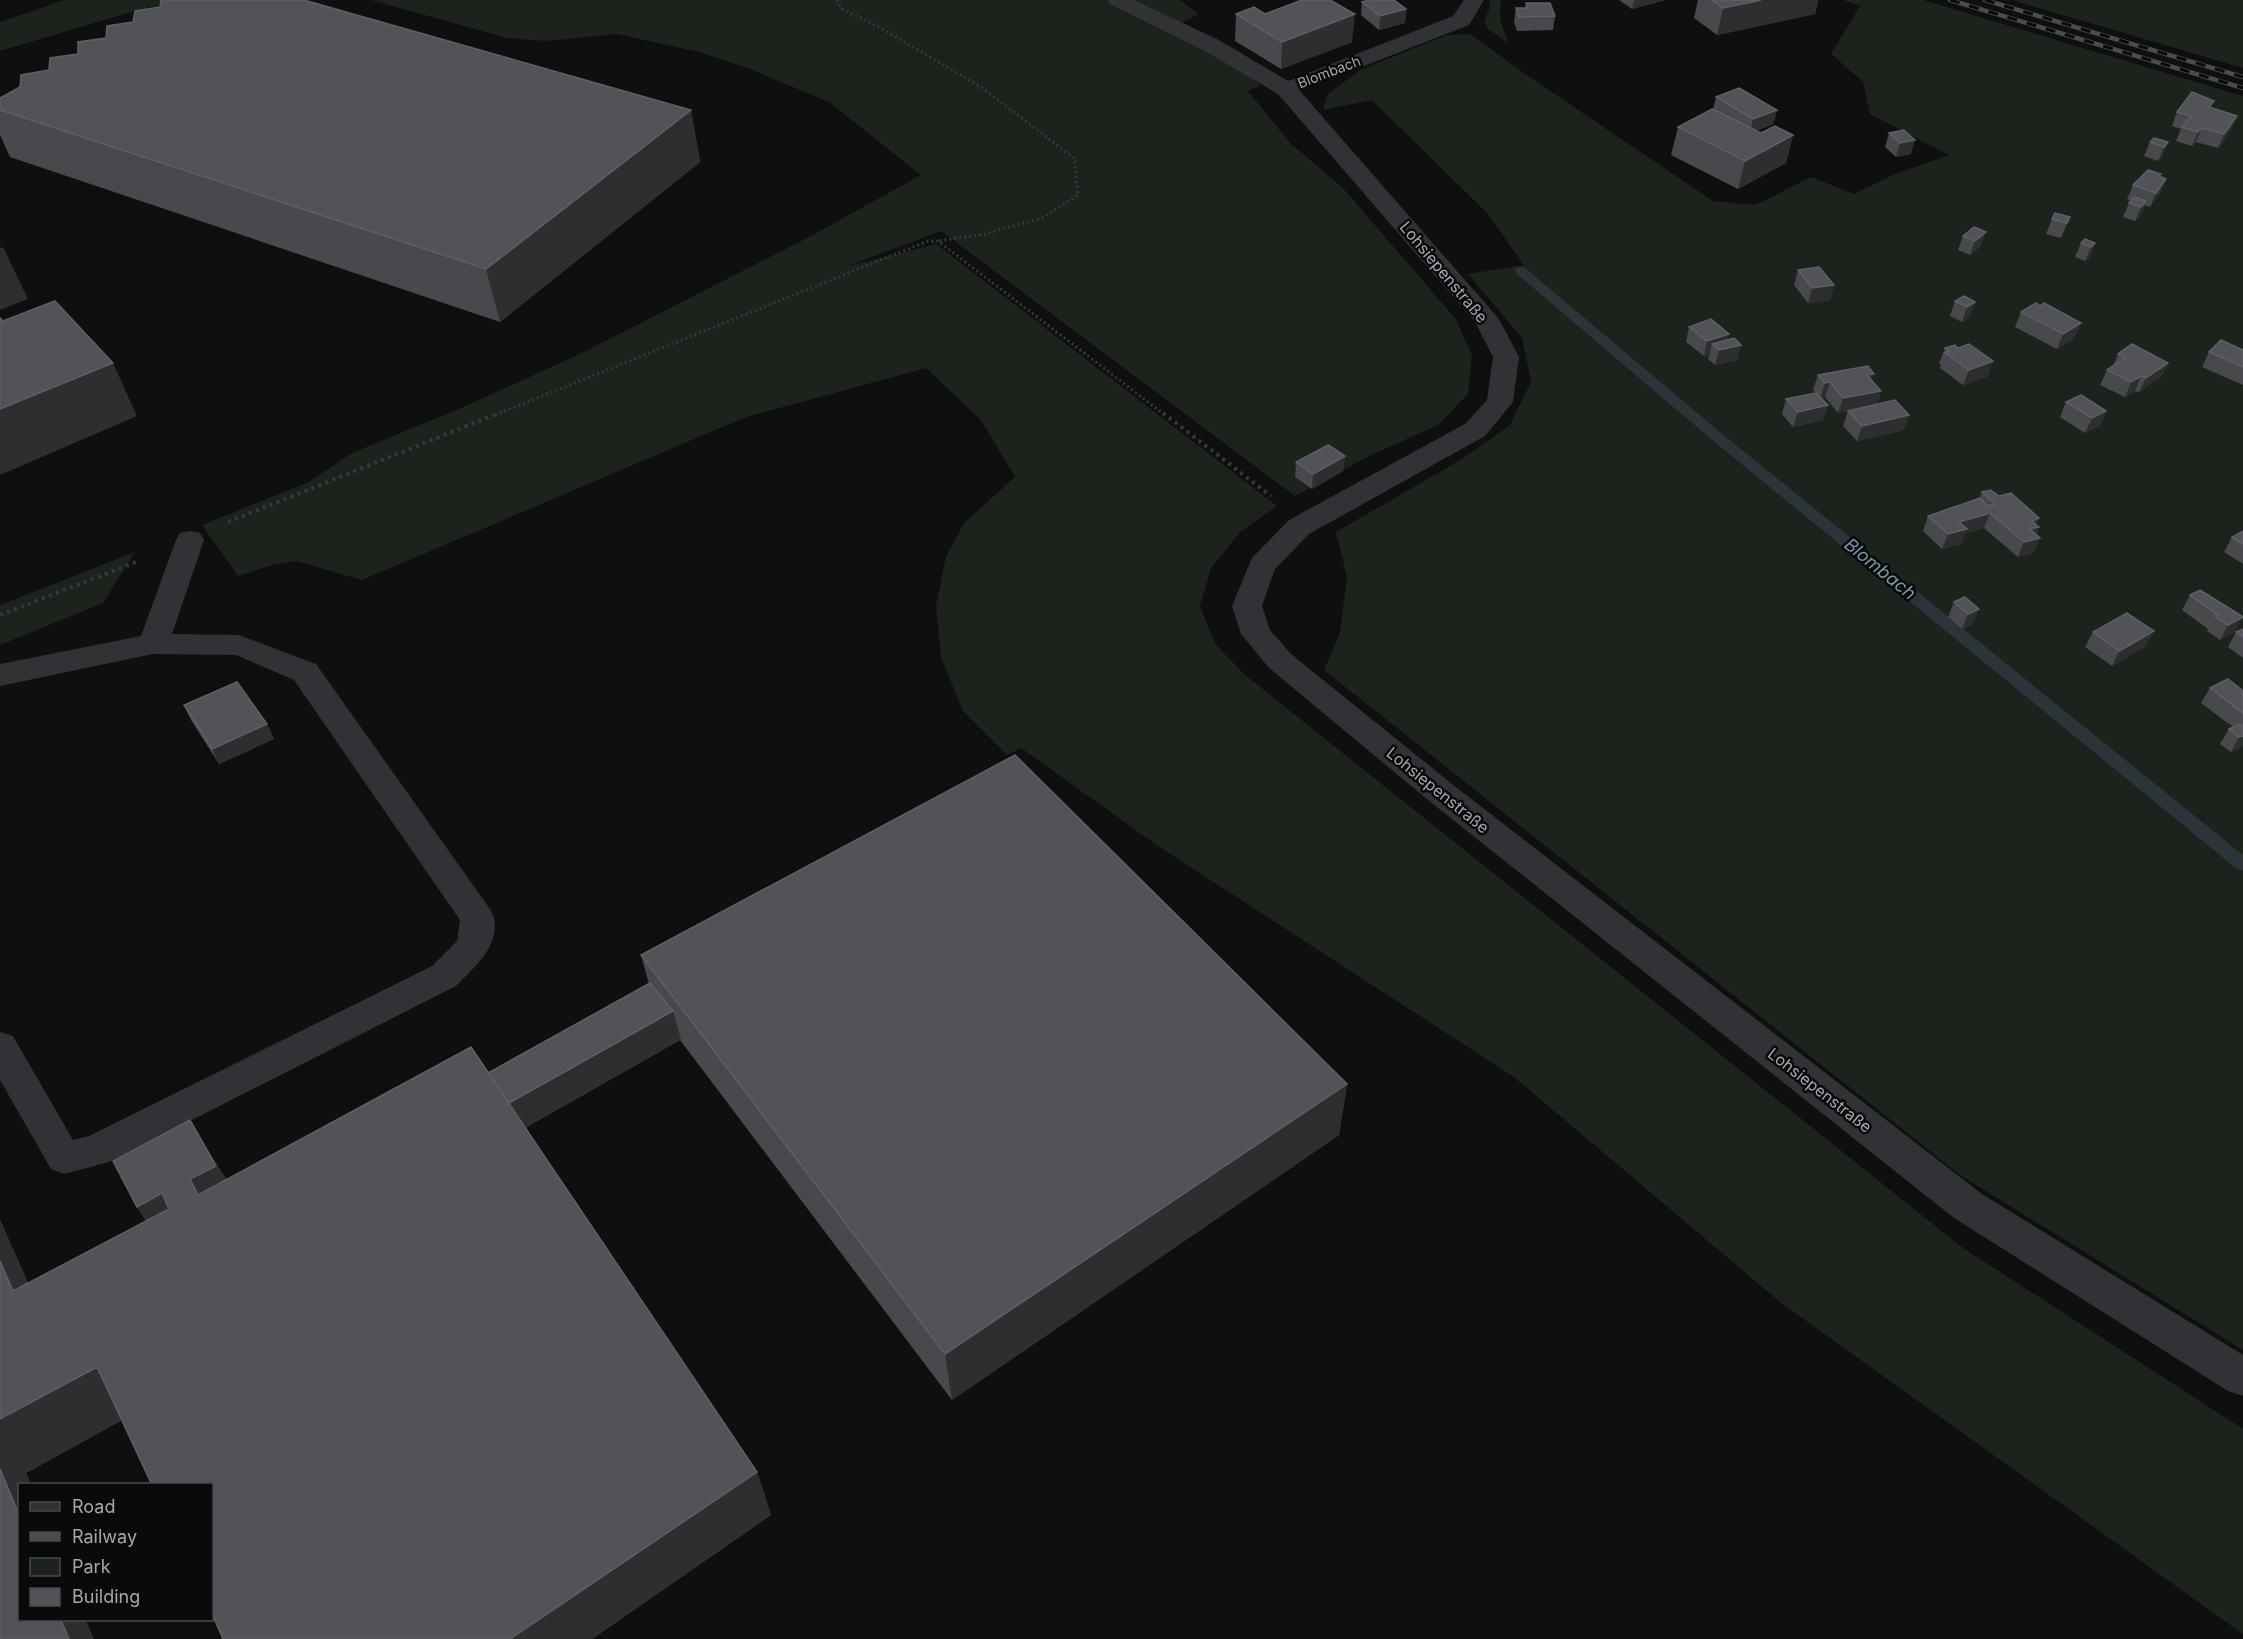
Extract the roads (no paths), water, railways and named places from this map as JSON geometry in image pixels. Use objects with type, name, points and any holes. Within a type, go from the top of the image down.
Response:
[{"type":"street","name":"Blombach","points":[[1117,0],[1211,45],[1286,89],[1461,20],[1474,0]]},
{"type":"street","name":"Lohsiepenstraße","points":[[1286,89],[1486,319],[1506,357],[1500,402],[1475,430],[1299,527],[1262,565],[1247,606],[1256,634],[1280,661],[1440,792],[1968,1206],[2243,1377]]},
{"type":"street","points":[[153,644],[190,540]]},
{"type":"street","points":[[0,675],[153,644],[239,645],[305,672],[478,918],[473,947],[444,976],[96,1151],[64,1158],[0,1047]]},
{"type":"waterway","name":"Blombach","points":[[1521,271],[1716,436],[2243,864]]},
{"type":"railway","points":[[1950,0],[2243,88]]},
{"type":"railway","points":[[1985,0],[2243,77]]}]
